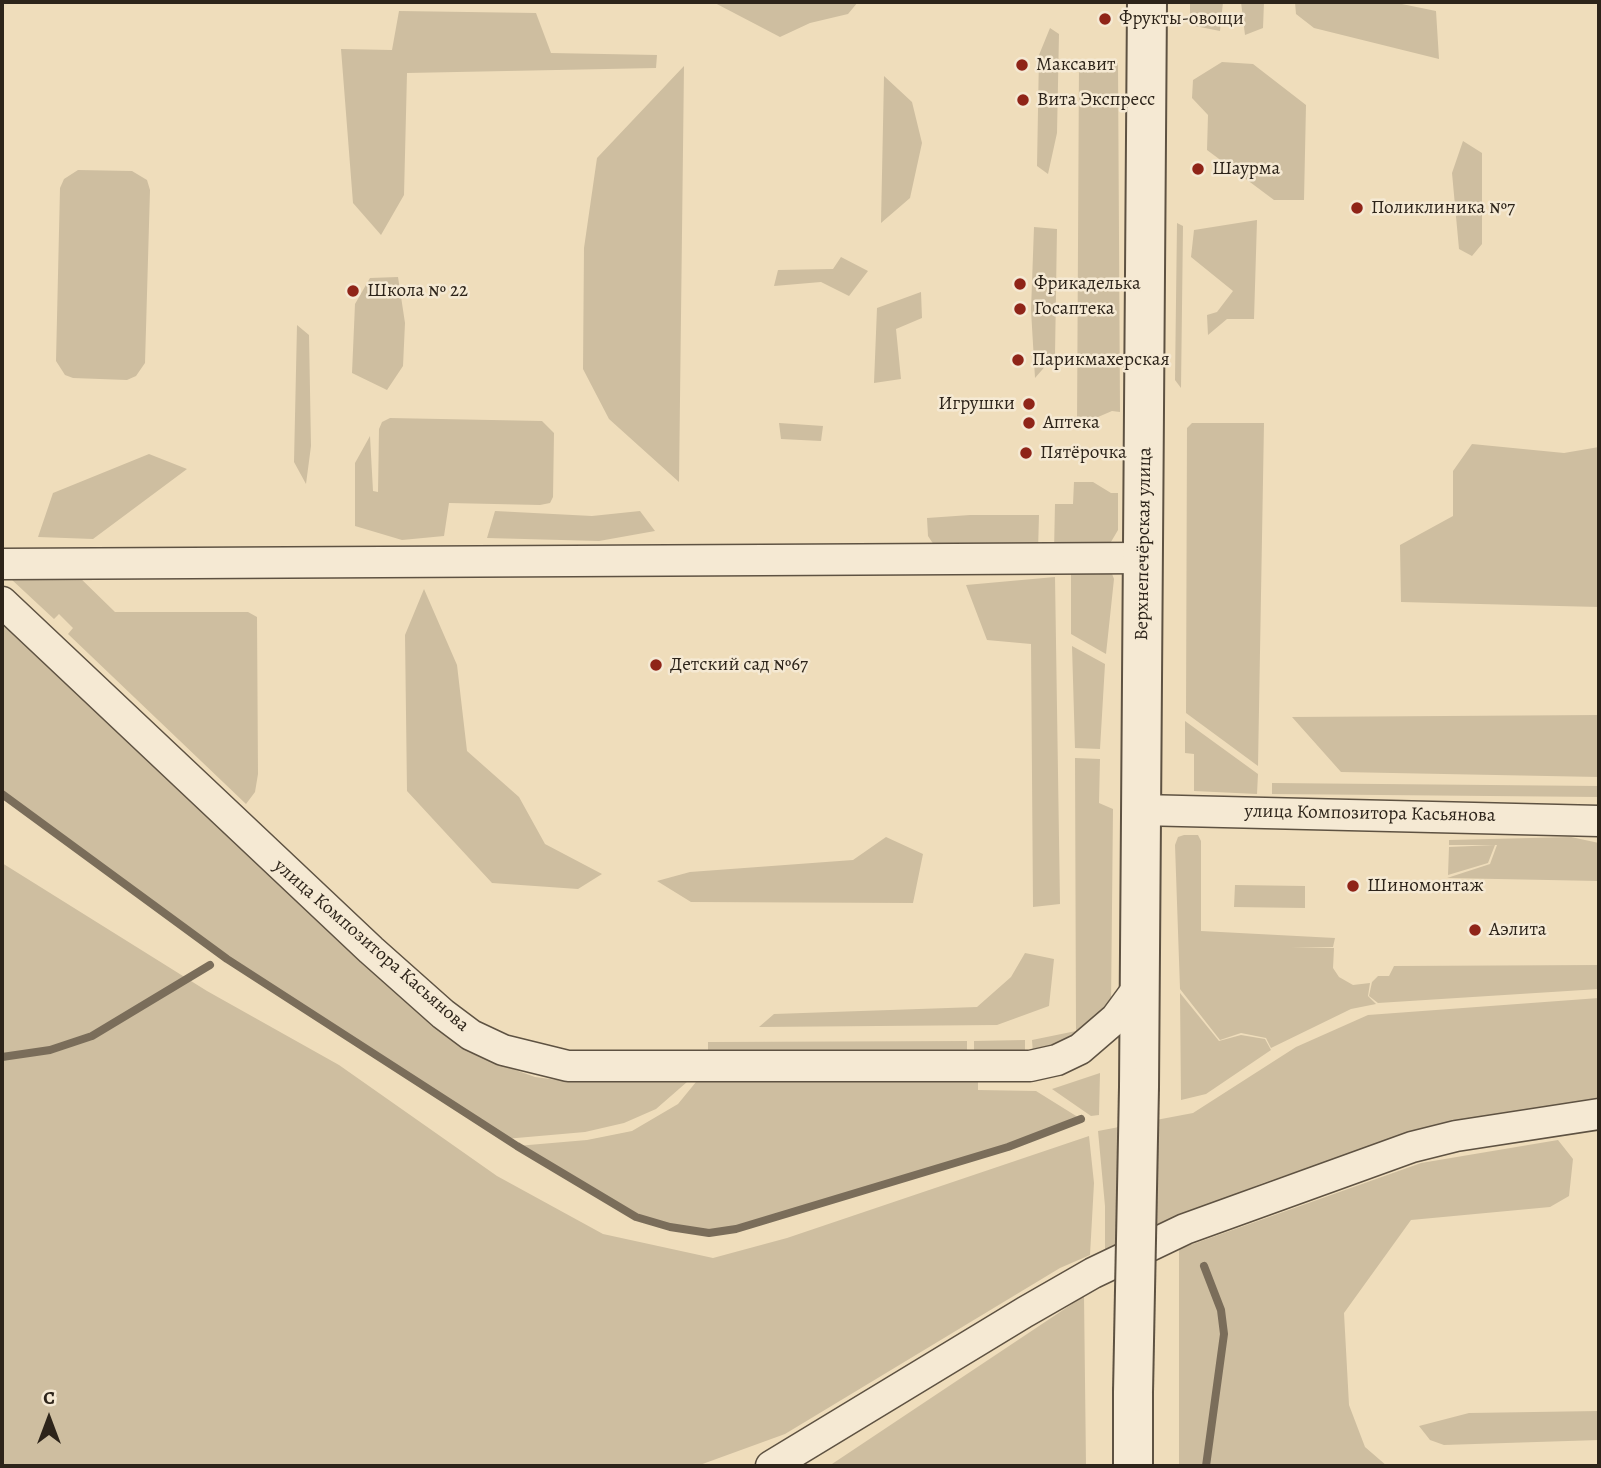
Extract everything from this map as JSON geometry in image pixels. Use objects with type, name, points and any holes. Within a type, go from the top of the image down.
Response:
[{"type":"street","name":"Верхнепечёрская улица","points":[[1133,1466],[1141,984],[1147,2]]},
{"type":"street","points":[[2,564],[1144,558]]},
{"type":"street","name":"улица Композитора Касьянова","points":[[2,602],[362,942],[443,1014],[482,1040],[537,1061],[568,1066],[1030,1066],[1068,1055],[1116,1018],[1141,984]]},
{"type":"street","name":"улица Композитора Касьянова","points":[[1140,810],[1599,821]]},
{"type":"street","points":[[771,1466],[1093,1273],[1185,1230],[1412,1147],[1456,1136],[1599,1114]]},
{"type":"shaded area","points":[[713,2],[858,2],[848,14],[810,23],[780,37]]},
{"type":"shaded area","points":[[1190,2],[1223,2],[1220,31],[1190,25]]},
{"type":"shaded area","points":[[1241,2],[1264,2],[1263,28],[1245,35]]},
{"type":"shaded area","points":[[1295,2],[1392,2],[1436,11],[1439,59],[1314,28],[1296,14]]},
{"type":"shaded area","points":[[399,11],[536,13],[551,53],[657,55],[656,68],[407,73],[404,195],[381,235],[353,203],[341,49],[392,50]]},
{"type":"shaded area","points":[[1050,28],[1059,34],[1057,133],[1048,174],[1037,166],[1039,55]]},
{"type":"shaded area","points":[[1222,62],[1253,64],[1306,105],[1304,200],[1274,200],[1207,150],[1208,115],[1192,98],[1193,80]]},
{"type":"shaded area","points":[[1079,63],[1118,63],[1120,412],[1112,411],[1077,426]]},
{"type":"shaded area","points":[[684,66],[679,482],[609,419],[583,369],[584,248],[597,158]]},
{"type":"shaded area","points":[[884,76],[912,102],[922,143],[910,198],[881,223]]},
{"type":"shaded area","points":[[1463,141],[1482,153],[1482,244],[1472,256],[1459,249],[1452,173]]},
{"type":"shaded area","points":[[78,170],[132,171],[147,180],[150,190],[145,363],[136,376],[127,380],[73,378],[65,375],[56,361],[60,188],[64,179]]},
{"type":"shaded area","points":[[1257,220],[1254,319],[1227,319],[1208,335],[1207,315],[1217,312],[1233,291],[1191,257],[1194,230]]},
{"type":"shaded area","points":[[1177,223],[1183,226],[1181,388],[1175,380]]},
{"type":"shaded area","points":[[1034,227],[1057,229],[1055,355],[1035,378],[1031,310]]},
{"type":"shaded area","points":[[841,257],[868,271],[849,296],[821,282],[774,286],[778,270],[833,269]]},
{"type":"shaded area","points":[[398,277],[405,323],[403,366],[387,390],[352,373],[355,304],[370,278]]},
{"type":"shaded area","points":[[921,292],[922,318],[896,329],[901,379],[874,383],[877,308]]},
{"type":"shaded area","points":[[297,325],[309,335],[311,446],[306,484],[294,462]]},
{"type":"shaded area","points":[[390,418],[542,421],[554,433],[553,497],[550,503],[449,503],[444,536],[402,540],[355,526],[355,463],[370,436],[373,491],[378,492],[379,429],[382,422]]},
{"type":"shaded area","points":[[779,423],[823,426],[821,441],[781,439]]},
{"type":"shaded area","points":[[1192,423],[1264,423],[1258,766],[1186,713],[1187,428]]},
{"type":"shaded area","points":[[1472,444],[1564,453],[1599,447],[1599,607],[1401,602],[1400,545],[1453,516],[1453,471]]},
{"type":"shaded area","points":[[149,454],[187,469],[93,539],[38,537],[53,493]]},
{"type":"shaded area","points":[[1074,482],[1093,482],[1111,493],[1118,493],[1118,530],[1108,547],[1054,551],[1055,504],[1073,504]]},
{"type":"shaded area","points":[[495,511],[592,516],[640,511],[655,531],[599,541],[487,538]]},
{"type":"shaded area","points":[[1039,515],[1038,551],[936,548],[928,536],[927,518]]},
{"type":"shaded area","points":[[1071,569],[1111,571],[1114,579],[1106,654],[1071,634]]},
{"type":"shaded area","points":[[75,573],[115,612],[248,612],[257,617],[258,774],[255,792],[246,804],[68,634],[73,628],[59,614],[54,619],[11,579]]},
{"type":"shaded area","points":[[1055,577],[1060,904],[1033,907],[1031,644],[987,640],[966,585]]},
{"type":"shaded area","points":[[424,589],[457,665],[467,751],[519,797],[545,844],[602,874],[578,889],[492,883],[407,791],[405,635]]},
{"type":"shaded area","points":[[2,621],[467,1047],[504,1066],[535,1077],[565,1081],[687,1082],[656,1109],[624,1123],[585,1132],[505,1139],[227,959],[2,794]]},
{"type":"shaded area","points":[[1072,646],[1105,664],[1100,749],[1075,748]]},
{"type":"shaded area","points":[[1599,715],[1599,777],[1341,772],[1292,717]]},
{"type":"shaded area","points":[[1185,721],[1258,774],[1257,794],[1194,791],[1194,754],[1185,753]]},
{"type":"shaded area","points":[[1075,758],[1100,759],[1099,803],[1113,809],[1111,1005],[1077,1040],[1033,1054],[1032,1040],[1076,1031]]},
{"type":"shaded area","points":[[1272,783],[1599,786],[1599,797],[1272,794]]},
{"type":"shaded area","points":[[1198,835],[1201,841],[1201,931],[1335,938],[1333,947],[1291,948],[1334,948],[1333,968],[1339,977],[1353,985],[1370,983],[1368,996],[1376,1004],[1351,1009],[1271,1048],[1266,1038],[1241,1033],[1220,1040],[1180,989],[1175,845],[1178,837]]},
{"type":"shaded area","points":[[886,837],[923,854],[913,903],[691,902],[657,881],[690,872],[853,860]]},
{"type":"shaded area","points":[[1571,837],[1599,843],[1599,881],[1447,878],[1490,864],[1497,845],[1449,845],[1449,840]]},
{"type":"shaded area","points":[[1495,845],[1488,863],[1448,875],[1449,847]]},
{"type":"shaded area","points":[[2,863],[207,991],[339,1065],[497,1176],[603,1234],[713,1258],[787,1238],[1089,1136],[1094,1183],[1090,1255],[1060,1268],[785,1434],[697,1466],[2,1466]]},
{"type":"shaded area","points":[[1235,885],[1305,886],[1305,908],[1234,907]]},
{"type":"shaded area","points":[[1025,953],[1054,959],[1049,1006],[997,1025],[759,1027],[774,1014],[977,1007],[1011,977]]},
{"type":"shaded area","points":[[1599,965],[1599,989],[1378,1003],[1369,996],[1372,982],[1378,976],[1389,976],[1394,966]]},
{"type":"shaded area","points":[[1180,993],[1219,1041],[1241,1035],[1265,1039],[1271,1050],[1206,1094],[1181,1100]]},
{"type":"shaded area","points":[[1599,998],[1599,1099],[1453,1121],[1408,1134],[1263,1183],[1186,1214],[1105,1252],[1105,1206],[1098,1131],[1193,1113],[1296,1047],[1368,1015]]},
{"type":"shaded area","points":[[1025,1040],[1025,1054],[974,1054],[974,1041]]},
{"type":"shaded area","points":[[967,1041],[967,1054],[709,1053],[708,1050],[708,1042]]},
{"type":"shaded area","points":[[1100,1073],[1099,1115],[1091,1116],[1052,1089]]},
{"type":"shaded area","points":[[731,1078],[778,1079],[779,1082],[978,1082],[978,1090],[1036,1091],[1081,1119],[1008,1147],[736,1229],[709,1233],[670,1227],[636,1217],[517,1146],[587,1140],[632,1131],[678,1104],[696,1082]]},
{"type":"shaded area","points":[[1558,1140],[1573,1159],[1569,1196],[1550,1207],[1411,1220],[1344,1313],[1349,1405],[1365,1447],[1387,1466],[1179,1466],[1179,1249],[1421,1163]]},
{"type":"shaded area","points":[[1084,1296],[1086,1466],[829,1466]]},
{"type":"shaded area","points":[[1599,1411],[1599,1440],[1444,1445],[1430,1440],[1419,1426],[1469,1413]]},
{"type":"waterway","points":[[2,794],[227,959],[517,1146],[636,1217],[670,1227],[709,1233],[736,1229],[1008,1147],[1081,1119]]},
{"type":"waterway","points":[[2,1057],[50,1050],[92,1036],[210,965]]},
{"type":"waterway","points":[[1204,1266],[1221,1310],[1224,1334],[1206,1466]]},
{"type":"place","name":"Фрукты-овощи","points":[[1105,19]]},
{"type":"place","name":"Максавит","points":[[1022,65]]},
{"type":"place","name":"Вита Экспресс","points":[[1023,100]]},
{"type":"place","name":"Шаурма","points":[[1198,169]]},
{"type":"place","name":"Поликлиника №7","points":[[1357,208]]},
{"type":"place","name":"Фрикаделька","points":[[1020,284]]},
{"type":"place","name":"Школа № 22","points":[[353,291]]},
{"type":"place","name":"Госаптека","points":[[1020,309]]},
{"type":"place","name":"Парикмахерская","points":[[1018,360]]},
{"type":"place","name":"Игрушки","points":[[1029,404]]},
{"type":"place","name":"Аптека","points":[[1029,423]]},
{"type":"place","name":"Пятёрочка","points":[[1026,453]]},
{"type":"place","name":"Детский сад №67","points":[[656,665]]},
{"type":"place","name":"Шиномонтаж","points":[[1353,886]]},
{"type":"place","name":"Аэлита","points":[[1475,930]]}]
